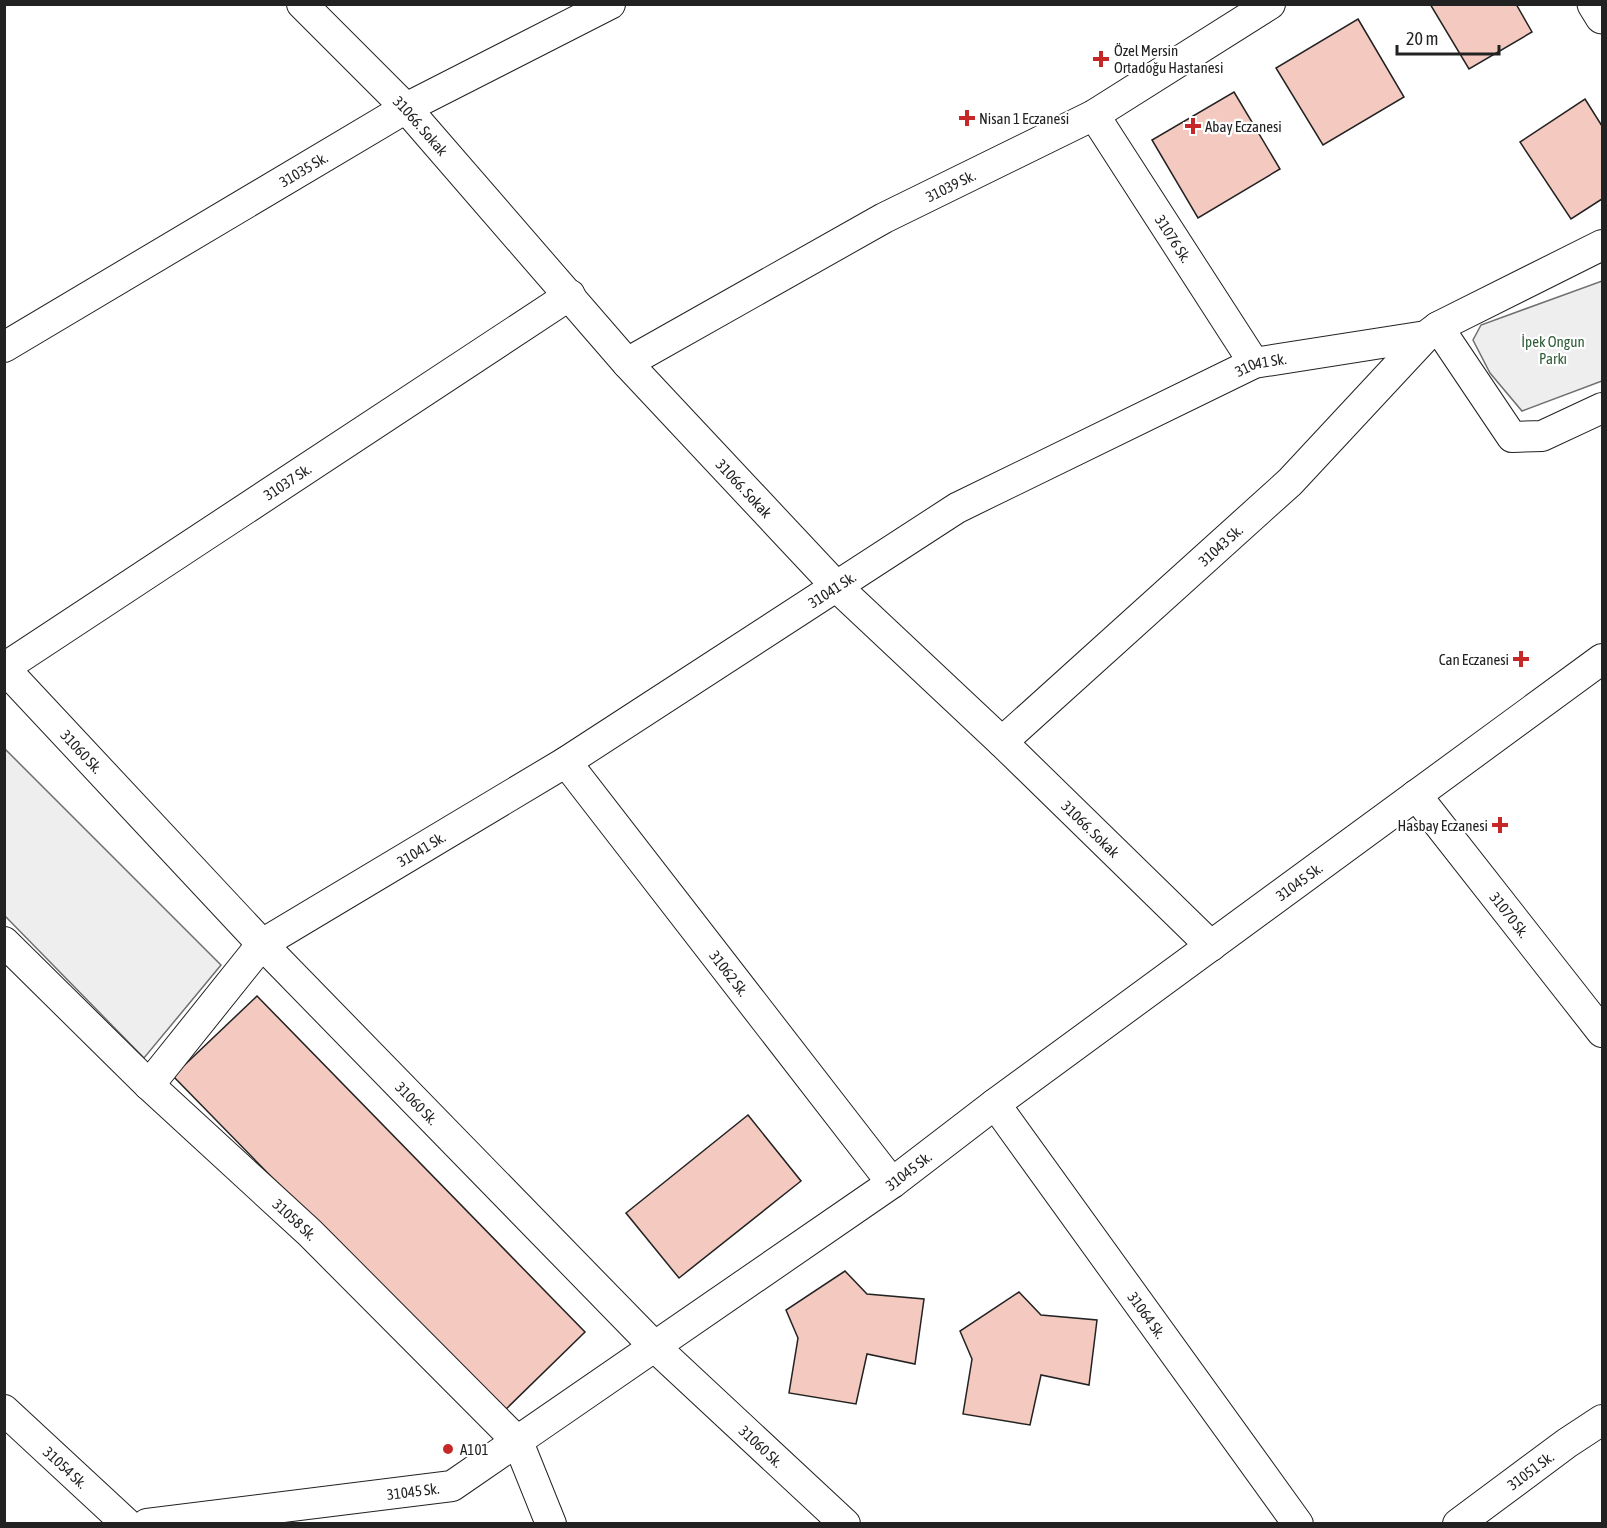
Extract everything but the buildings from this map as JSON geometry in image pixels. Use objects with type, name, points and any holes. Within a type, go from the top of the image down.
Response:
[{"type":"main road","points":[[1594,4],[1602,17]]},
{"type":"street","name":"31066. Sokak","points":[[302,4],[406,108],[627,363],[837,586],[1002,742],[1210,946]]},
{"type":"street","name":"31035 Sk.","points":[[4,348],[406,108],[610,4]]},
{"type":"street","name":"31039 Sk.","points":[[627,363],[884,218],[1094,115],[1270,4]]},
{"type":"street","name":"31076 Sk.","points":[[1094,115],[1254,363]]},
{"type":"street","name":"31041 Sk.","points":[[149,1084],[262,944],[566,762],[957,508],[1254,363],[1432,331],[1602,245]]},
{"type":"street","name":"31037 Sk.","points":[[4,668],[570,295]]},
{"type":"street","points":[[1432,331],[1512,437],[1542,436],[1602,408]]},
{"type":"street","name":"31043 Sk.","points":[[1002,742],[1290,482],[1432,331]]},
{"type":"street","name":"31045 Sk.","points":[[147,1524],[452,1486],[892,1184],[995,1104],[1602,659]]},
{"type":"street","name":"31060 Sk.","points":[[4,668],[262,944],[655,1347],[845,1524]]},
{"type":"street","name":"31062 Sk.","points":[[566,762],[892,1184]]},
{"type":"street","name":"31070 Sk.","points":[[1416,795],[1598,1015]]},
{"type":"street","name":"31058 Sk.","points":[[4,942],[149,1084],[310,1233],[518,1442],[551,1524]]},
{"type":"street","name":"31064 Sk.","points":[[995,1104],[1298,1524]]},
{"type":"street","name":"31054 Sk.","points":[[4,1410],[127,1524]]},
{"type":"street","name":"31051 Sk.","points":[[1458,1524],[1567,1443],[1602,1420]]},
{"type":"green space","name":"İpek Ongun Parkı","points":[[1602,281],[1602,381],[1522,411],[1490,373],[1473,340],[1481,325]]},
{"type":"green space","points":[[4,748],[221,965],[144,1058],[5,916]]},
{"type":"place","name":"Özel Mersin Ortadoğu Hastanesi","points":[[1101,59]]},
{"type":"place","name":"Nisan 1 Eczanesi","points":[[967,118]]},
{"type":"place","name":"Abay Eczanesi","points":[[1193,126]]},
{"type":"place","name":"Can Eczanesi","points":[[1521,659]]},
{"type":"place","name":"Hasbay Eczanesi","points":[[1500,825]]},
{"type":"place","name":"A101","points":[[448,1449]]}]
